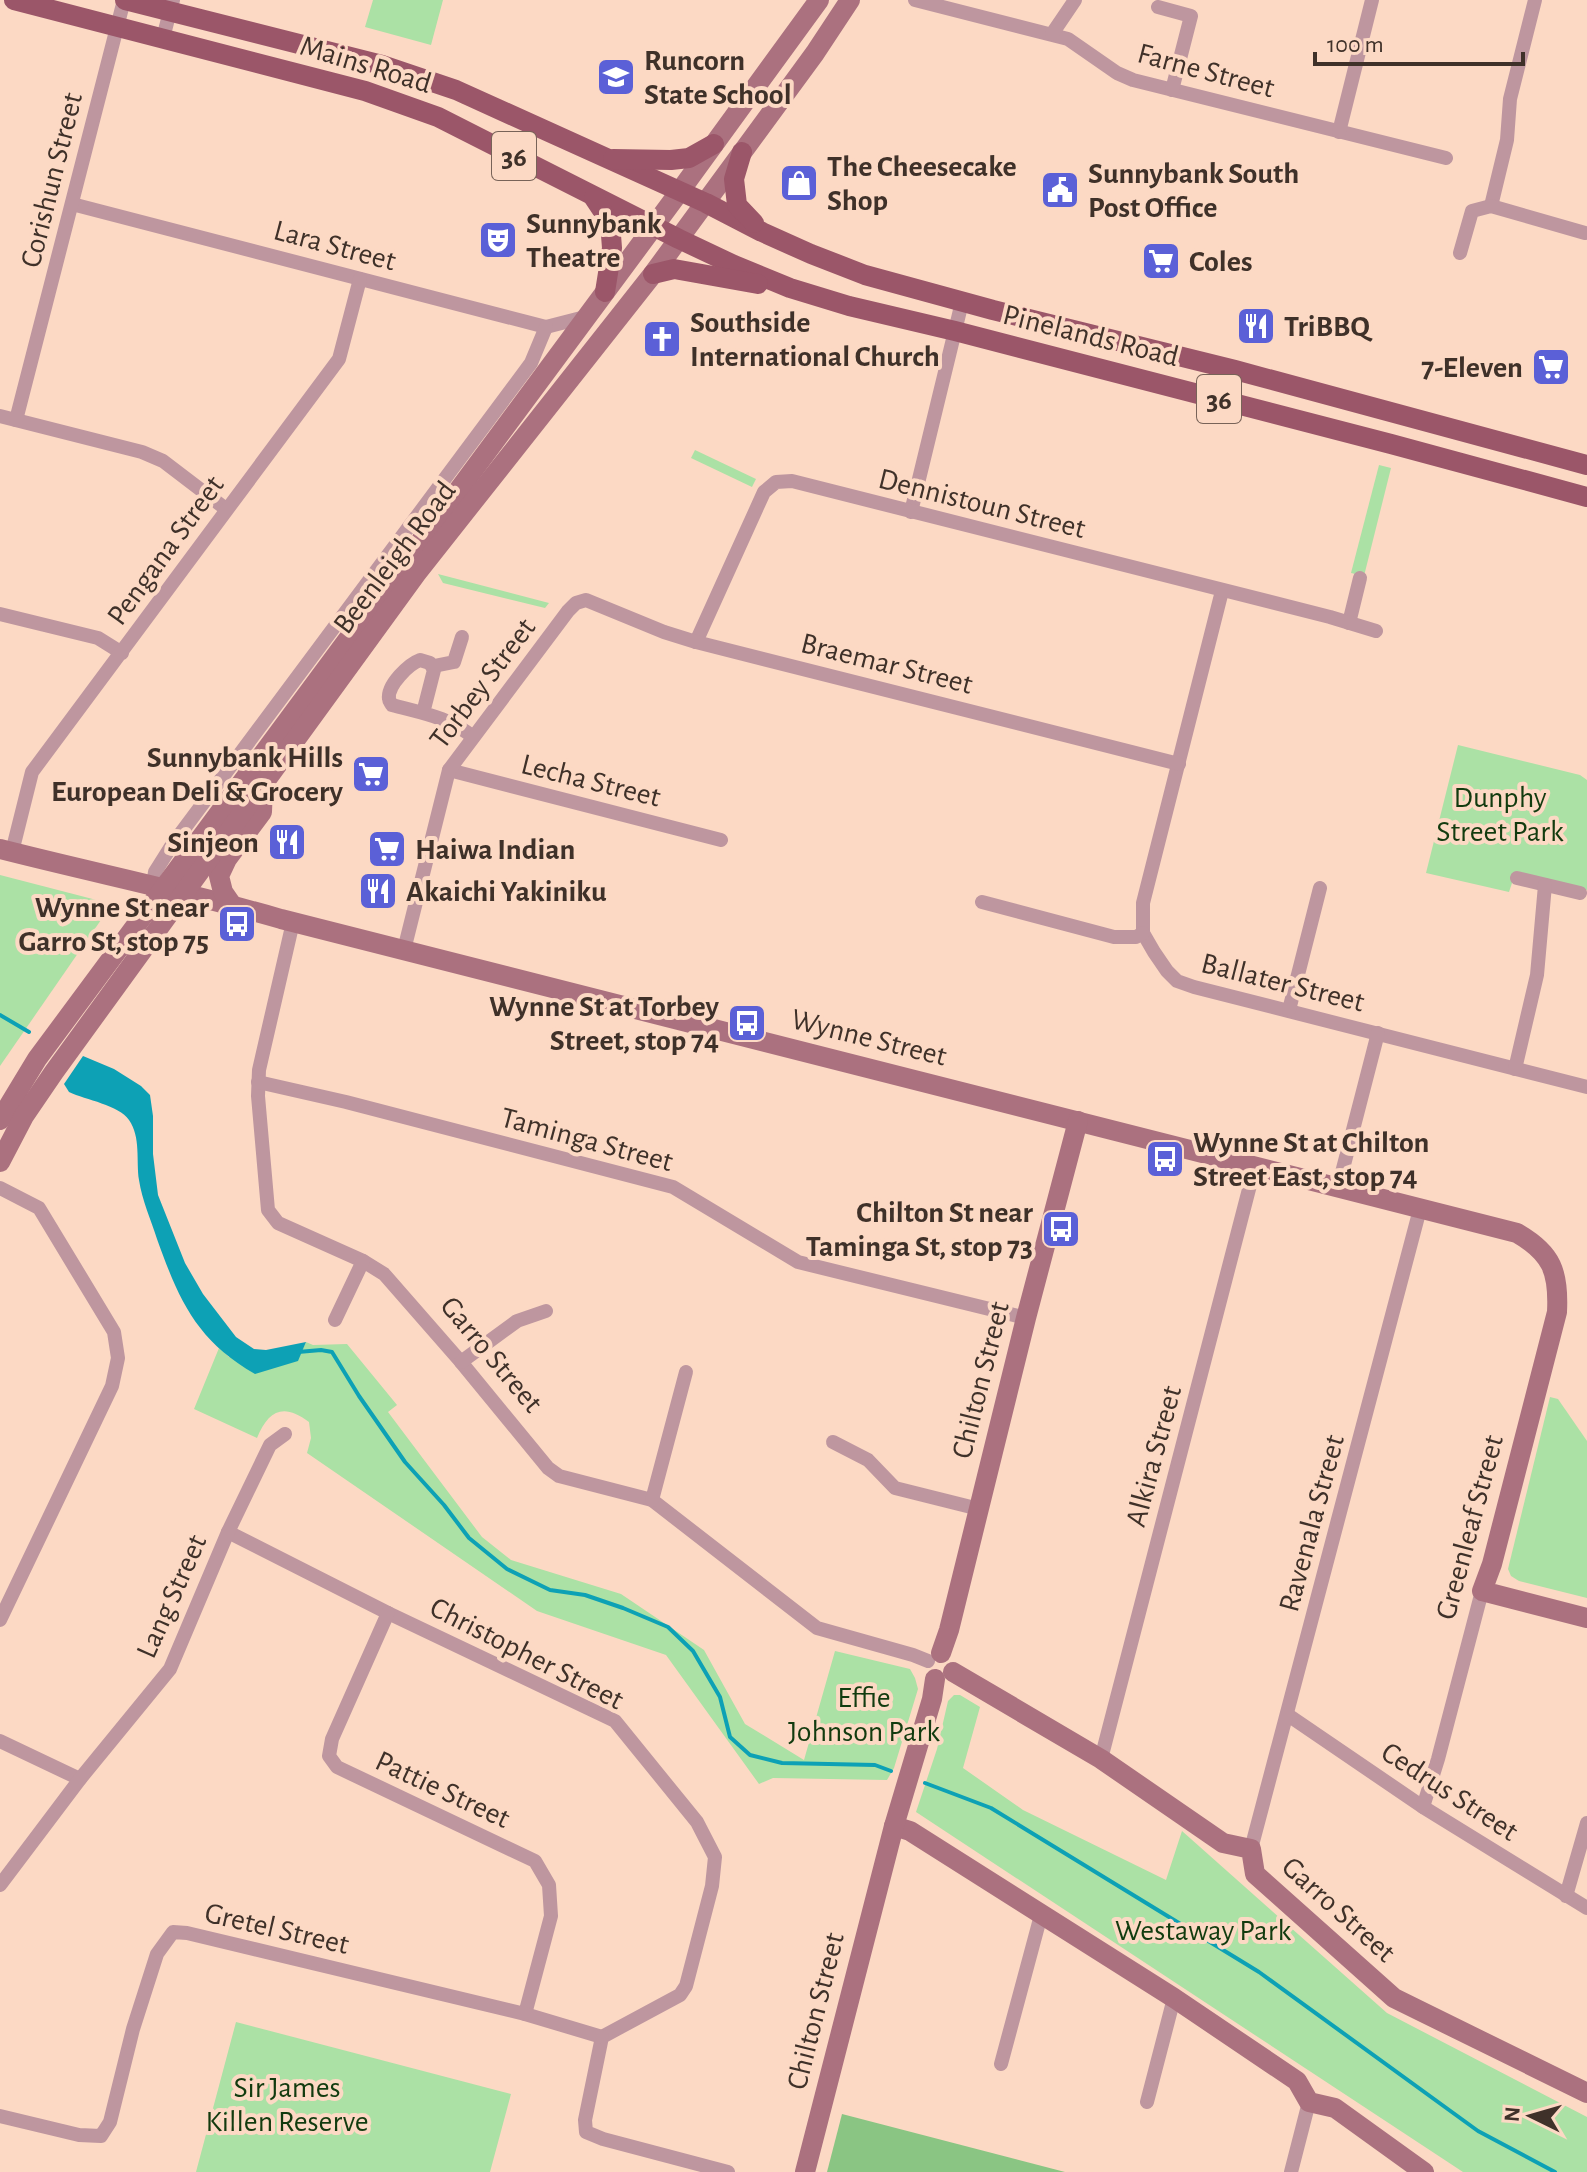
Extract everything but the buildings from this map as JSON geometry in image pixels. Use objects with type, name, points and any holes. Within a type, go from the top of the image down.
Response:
[{"type":"main road","name":"Mains Road","points":[[14,0],[365,91],[416,108],[679,239]]},
{"type":"main road","name":"Mains Road","points":[[125,0],[171,6],[407,73],[480,99],[706,203]]},
{"type":"main road","points":[[605,159],[689,158],[714,144]]},
{"type":"main road","points":[[742,152],[734,179],[737,205],[762,232]]},
{"type":"main road","points":[[591,194],[610,222],[612,248],[605,292]]},
{"type":"main road","name":"Pinelands Road","points":[[706,203],[762,232],[865,275],[1587,465]]},
{"type":"main road","name":"Pinelands Road","points":[[679,239],[790,288],[849,306],[1587,497]]},
{"type":"main road","points":[[653,274],[674,269],[790,288]]},
{"type":"street","name":"Corishun Street","points":[[16,420],[125,0]]},
{"type":"street","name":"Beenleigh Road","points":[[0,1120],[5,1102],[149,907],[158,887],[605,292],[819,0]]},
{"type":"street","name":"Beenleigh Road","points":[[0,1162],[24,1116],[54,1072],[416,574],[653,274],[815,53],[850,0]]},
{"type":"street","name":"Farne Street","points":[[915,0],[1068,39],[1117,73],[1133,80],[1446,158]]},
{"type":"street","points":[[1052,34],[1075,0]]},
{"type":"street","points":[[1339,132],[1372,0]]},
{"type":"street","points":[[1491,206],[1507,140],[1510,99],[1535,0]]},
{"type":"street","points":[[163,38],[171,6]]},
{"type":"street","points":[[1158,7],[1191,16],[1172,90]]},
{"type":"street","name":"Lara Street","points":[[72,204],[546,327],[585,317]]},
{"type":"street","points":[[1460,253],[1472,211],[1491,206],[1585,233]]},
{"type":"street","name":"Pengana Street","points":[[6,851],[32,772],[339,359],[360,279]]},
{"type":"street","points":[[911,512],[962,302]]},
{"type":"street","name":"Beenleigh Road","points":[[158,887],[155,872],[172,845],[531,363],[546,327]]},
{"type":"street","points":[[0,416],[142,452],[163,461],[226,509]]},
{"type":"street","name":"Dennistoun Street","points":[[696,642],[764,492],[776,482],[792,481],[1376,631]]},
{"type":"street","points":[[1349,623],[1360,578]]},
{"type":"street","points":[[982,902],[1114,937],[1136,937],[1143,933],[1143,903],[1222,591]]},
{"type":"street","name":"Braemar Street","points":[[586,600],[696,642],[1179,764]]},
{"type":"street","name":"Torbey Street","points":[[404,950],[449,770],[568,611],[576,603],[586,600]]},
{"type":"street","points":[[0,614],[98,638],[122,653]]},
{"type":"street","points":[[462,637],[454,662],[434,666],[420,660],[414,662],[393,685],[388,697],[392,705],[457,724],[473,737]]},
{"type":"street","points":[[423,713],[434,666]]},
{"type":"street","name":"Lecha Street","points":[[449,770],[721,840]]},
{"type":"street","points":[[232,905],[223,892],[219,876],[227,859],[262,812],[263,785]]},
{"type":"street","name":"Wynne Street","points":[[6,851],[185,893],[1517,1233],[1538,1245],[1549,1262]]},
{"type":"street","points":[[1517,878],[1580,893]]},
{"type":"street","points":[[1515,1069],[1537,975],[1545,885]]},
{"type":"street","points":[[1289,1010],[1320,888]]},
{"type":"street","name":"Garro Street","points":[[293,922],[259,1070],[268,1210],[278,1223],[363,1261],[384,1274],[548,1468],[559,1476],[652,1500],[817,1628],[939,1666],[1101,1759],[1223,1843],[1251,1849],[1255,1874],[1394,1998],[1587,2093]]},
{"type":"street","name":"Ballater Street","points":[[1143,933],[1177,981],[1587,1087]]},
{"type":"street","points":[[1338,1188],[1378,1033]]},
{"type":"street","name":"Taminga Street","points":[[258,1082],[673,1187],[798,1262],[1026,1318]]},
{"type":"street","name":"Chilton Street","points":[[805,2172],[894,1826],[932,1699],[1078,1121]]},
{"type":"street","name":"Alkira Street","points":[[1101,1759],[1255,1166]]},
{"type":"street","points":[[0,1188],[39,1208],[114,1332],[118,1358],[112,1386],[0,1620]]},
{"type":"street","name":"Ravenala Street","points":[[1251,1849],[1420,1209]]},
{"type":"street","points":[[335,1320],[363,1261]]},
{"type":"street","name":"Greenleaf Street","points":[[1423,1807],[1492,1564],[1557,1312],[1558,1287],[1549,1262]]},
{"type":"street","points":[[461,1362],[517,1321],[546,1311]]},
{"type":"street","points":[[652,1500],[686,1372]]},
{"type":"street","name":"Lang Street","points":[[0,1885],[80,1779],[170,1669],[228,1532],[270,1445],[285,1434]]},
{"type":"street","points":[[833,1442],[868,1460],[895,1488],[979,1509]]},
{"type":"street","name":"Christopher Street","points":[[228,1532],[388,1613],[615,1721],[697,1822],[715,1857],[712,1886],[686,1986],[680,1995],[602,2037]]},
{"type":"street","points":[[1482,1591],[1587,1618]]},
{"type":"street","name":"Pattie Street","points":[[388,1613],[332,1739],[329,1756],[337,1767],[535,1861],[549,1885],[551,1916],[525,2014]]},
{"type":"street","name":"Cedrus Street","points":[[1288,1715],[1423,1807],[1587,1908]]},
{"type":"street","points":[[0,1741],[80,1779]]},
{"type":"street","points":[[1566,1896],[1587,1823]]},
{"type":"street","points":[[894,1826],[910,1831],[1174,1998],[1297,2081],[1309,2102],[1291,2172]]},
{"type":"street","points":[[1001,2064],[1041,1915]]},
{"type":"street","name":"Gretel Street","points":[[0,2116],[79,2135],[101,2136],[110,2122],[133,2029],[157,1954],[173,1932],[525,2014],[602,2037]]},
{"type":"street","points":[[1147,2102],[1174,1998]]},
{"type":"street","points":[[602,2037],[585,2120],[586,2132],[728,2172]]},
{"type":"street","points":[[1309,2102],[1335,2108],[1424,2172]]},
{"type":"green space","points":[[373,0],[443,0],[431,45],[365,27]]},
{"type":"green space","points":[[695,450],[756,479],[752,487],[691,458]]},
{"type":"green space","points":[[1379,465],[1391,468],[1364,576],[1351,573]]},
{"type":"green space","points":[[438,574],[549,603],[545,608],[443,583]]},
{"type":"green space","name":"Dunphy Street Park","points":[[1458,745],[1580,775],[1587,780],[1587,890],[1516,871],[1509,892],[1426,873]]},
{"type":"green space","points":[[0,875],[112,904],[0,1066]]},
{"type":"green space","name":"Effie Johnson Park","points":[[306,1342],[313,1345],[347,1344],[397,1405],[388,1412],[482,1537],[511,1560],[621,1594],[704,1650],[745,1724],[804,1760],[835,1651],[910,1669],[918,1689],[894,1768],[887,1780],[773,1778],[759,1784],[666,1655],[537,1611],[307,1453],[311,1438],[309,1422],[300,1416],[277,1412],[266,1421],[257,1438],[194,1409],[219,1348],[229,1357],[297,1361]]},
{"type":"green space","points":[[1550,1397],[1558,1399],[1587,1441],[1587,1598],[1519,1581],[1511,1576],[1508,1569]]},
{"type":"green space","name":"Westaway Park","points":[[954,1695],[960,1695],[980,1707],[963,1768],[1023,1810],[1166,1880],[1182,1831],[1387,2013],[1587,2117],[1587,2172],[1463,2172],[916,1812],[937,1749],[948,1701]]},
{"type":"green space","name":"Sir James Killen Reserve","points":[[236,2022],[511,2094],[490,2172],[196,2172]]},
{"type":"green space","points":[[842,2114],[1065,2172],[827,2172]]},
{"type":"water","points":[[83,1056],[114,1069],[150,1095],[158,1195],[185,1263],[203,1294],[236,1337],[254,1349],[266,1350],[306,1342],[298,1361],[255,1374],[218,1347],[192,1317],[173,1281],[144,1202],[133,1127],[118,1110],[69,1092],[64,1084]]},
{"type":"waterway","points":[[0,1015],[29,1032]]},
{"type":"waterway","points":[[298,1352],[332,1352],[405,1462],[469,1538],[507,1569],[550,1590],[585,1595],[668,1627],[693,1651],[720,1697],[730,1737],[750,1755],[782,1763],[875,1765],[891,1771]]},
{"type":"waterway","points":[[925,1783],[991,1808],[1259,1972],[1478,2131],[1555,2172]]},
{"type":"place","name":"Runcorn State School","points":[[616,77]]},
{"type":"place","name":"The Cheesecake Shop","points":[[799,183]]},
{"type":"place","name":"Sunnybank South Post Office","points":[[1060,190]]},
{"type":"place","name":"Sunnybank Theatre","points":[[498,240]]},
{"type":"place","name":"Coles","points":[[1161,261]]},
{"type":"place","name":"TriBBQ","points":[[1256,326]]},
{"type":"place","name":"Southside International Church","points":[[662,339]]},
{"type":"place","name":"7-Eleven","points":[[1551,367]]},
{"type":"place","name":"Sunnybank Hills European Deli & Grocery","points":[[371,774]]},
{"type":"place","name":"Sinjeon","points":[[287,842]]},
{"type":"place","name":"Haiwa Indian","points":[[387,849]]},
{"type":"place","name":"Akaichi Yakiniku","points":[[378,891]]},
{"type":"place","name":"Wynne St near Garro St, stop 75","points":[[237,924]]},
{"type":"place","name":"Wynne St at Torbey Street, stop 74","points":[[747,1023]]},
{"type":"place","name":"Wynne St at Chilton Street East, stop 74","points":[[1165,1159]]},
{"type":"place","name":"Chilton St near Taminga St, stop 73","points":[[1061,1229]]}]
